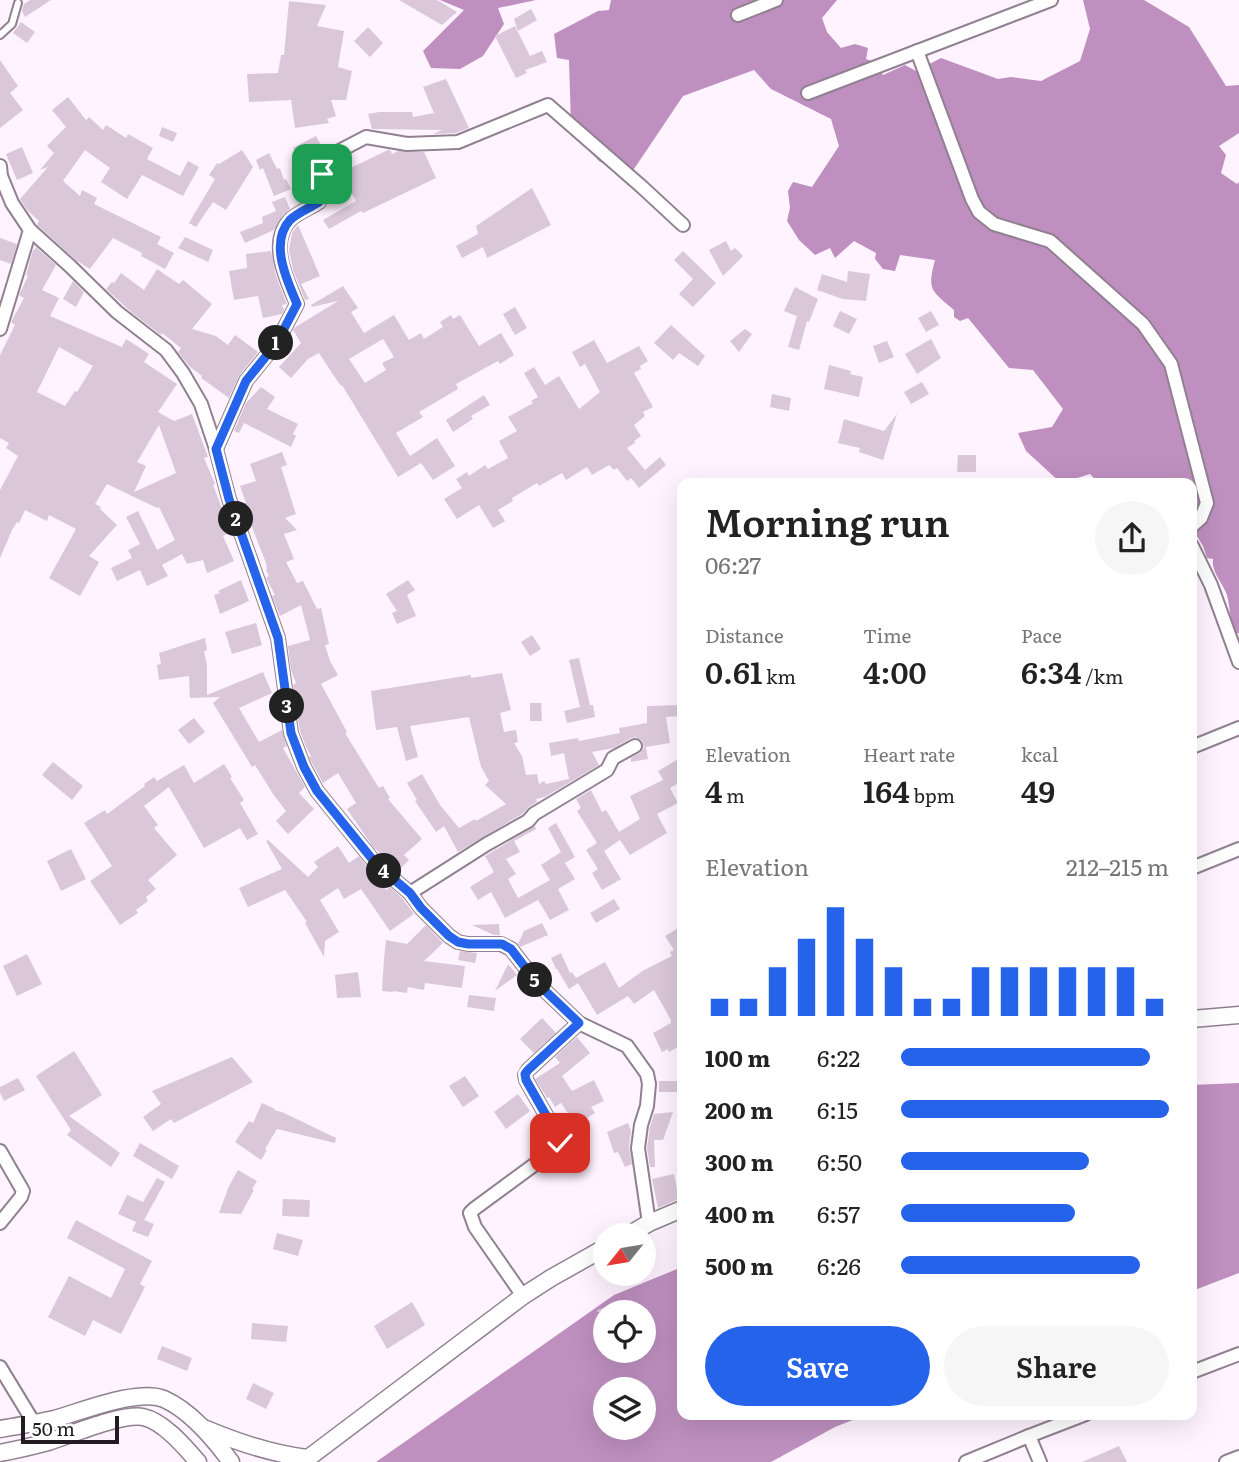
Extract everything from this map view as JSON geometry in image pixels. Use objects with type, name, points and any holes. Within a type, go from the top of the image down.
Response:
[{"type":"street","points":[[738,15],[776,0]]},
{"type":"street","points":[[808,93],[1051,0]]},
{"type":"street","points":[[917,51],[979,212],[993,224],[1050,241],[1143,324],[1171,364],[1207,503],[1201,519],[1197,522]]},
{"type":"street","points":[[216,449],[246,381],[276,344],[297,304],[279,253],[282,236],[290,220],[319,202],[322,174],[341,150],[366,137],[407,144],[458,142],[548,105],[683,225]]},
{"type":"street","points":[[0,166],[1,176],[12,203],[30,229],[117,312],[166,350],[201,404],[229,499],[278,638],[291,733],[317,791],[377,865],[410,893],[449,936],[458,942],[502,944],[511,949],[538,984],[579,1023],[627,1046],[646,1074],[649,1084],[638,1148],[649,1223],[677,1211]]},
{"type":"street","points":[[0,329],[30,229]]},
{"type":"street","points":[[1197,556],[1211,585],[1239,662]]},
{"type":"street","points":[[1197,745],[1239,728]]},
{"type":"street","points":[[410,893],[607,770],[613,758],[635,747]]},
{"type":"street","points":[[1197,866],[1239,849]]},
{"type":"street","points":[[1197,1018],[1239,1014]]},
{"type":"street","points":[[523,1296],[475,1227],[470,1213],[557,1148],[560,1143],[525,1074],[579,1023]]},
{"type":"street","points":[[0,1151],[23,1191],[0,1223]]},
{"type":"street","points":[[201,1427],[305,1460],[523,1296],[593,1254]]},
{"type":"street","points":[[1197,1370],[1239,1354]]},
{"type":"street","points":[[0,1367],[34,1423]]},
{"type":"street","points":[[0,1429],[144,1395],[163,1398],[186,1412],[232,1462]]},
{"type":"street","points":[[0,1453],[130,1417],[144,1417],[159,1424],[198,1462]]},
{"type":"street","points":[[966,1462],[1070,1420]]},
{"type":"street","points":[[1029,1436],[1040,1462]]},
{"type":"street","points":[[1226,1462],[1239,1457]]},
{"type":"lane","points":[[0,35],[12,24],[18,3]]},
{"type":"shaded area","points":[[440,0],[536,0],[498,8],[504,24],[483,56],[460,69],[431,68],[423,51],[464,10]]},
{"type":"shaded area","points":[[611,0],[837,0],[822,18],[827,32],[841,48],[855,44],[868,48],[866,59],[877,63],[883,75],[905,65],[916,71],[941,58],[998,79],[1011,77],[1041,81],[1080,61],[1090,29],[1083,0],[1144,0],[1189,27],[1226,86],[1239,85],[1239,133],[1219,146],[1226,155],[1221,173],[1237,184],[1239,182],[1239,633],[1235,634],[1227,595],[1215,573],[1213,559],[1207,558],[1197,536],[1197,478],[1094,478],[1090,474],[1077,478],[1056,478],[1026,451],[1018,433],[1052,427],[1063,409],[1033,370],[1009,368],[968,318],[960,321],[954,317],[954,310],[936,294],[931,284],[935,260],[900,255],[895,271],[883,269],[875,259],[876,253],[854,241],[835,258],[830,248],[815,255],[799,240],[787,221],[790,208],[788,191],[793,182],[812,187],[839,146],[831,119],[771,89],[754,70],[683,96],[634,169],[600,162],[581,142],[571,125],[569,60],[557,58],[554,34],[598,11],[609,10]]},
{"type":"shaded area","points":[[1239,1083],[1239,1273],[1197,1289],[1197,1085]]},
{"type":"shaded area","points":[[677,1269],[677,1420],[853,1420],[771,1462],[376,1462],[593,1310],[593,1363],[656,1363],[656,1300],[607,1300],[636,1286],[656,1286],[656,1278]]},
{"type":"building","points":[[30,0],[51,0],[25,17],[22,11],[24,4]]},
{"type":"building","points":[[399,0],[437,0],[457,12],[442,25]]},
{"type":"building","points":[[289,1],[326,5],[317,26],[344,31],[338,67],[352,71],[346,100],[331,100],[336,116],[327,119],[329,123],[295,128],[291,100],[249,102],[247,74],[278,73],[281,55],[284,55]]},
{"type":"building","points":[[531,9],[537,20],[518,31],[514,19]]},
{"type":"building","points":[[21,22],[35,32],[27,43],[13,33]]},
{"type":"building","points":[[515,26],[530,56],[542,51],[547,62],[525,70],[527,73],[516,78],[495,36]]},
{"type":"building","points":[[368,27],[383,43],[370,57],[354,41]]},
{"type":"building","points":[[0,60],[18,86],[10,93],[23,110],[0,128]]},
{"type":"building","points":[[446,79],[469,128],[456,133],[433,134],[442,130],[372,129],[368,114],[412,112],[413,117],[434,113],[423,87]]},
{"type":"building","points":[[68,97],[86,120],[89,117],[103,130],[106,125],[126,138],[128,134],[153,148],[147,159],[180,176],[188,161],[199,167],[183,196],[142,175],[127,199],[101,182],[110,168],[85,150],[63,181],[80,196],[82,190],[97,198],[94,204],[161,237],[157,244],[174,253],[165,269],[113,238],[90,269],[77,261],[37,225],[39,221],[20,199],[48,167],[40,170],[54,153],[47,146],[66,127],[52,110]]},
{"type":"building","points":[[162,127],[177,133],[173,142],[159,136]]},
{"type":"building","points":[[316,136],[323,149],[316,152],[319,164],[314,173],[304,175],[293,148]]},
{"type":"building","points":[[22,147],[33,173],[17,180],[6,154]]},
{"type":"building","points":[[242,150],[253,167],[226,210],[213,202],[196,227],[189,223],[215,179],[209,175],[217,163]]},
{"type":"building","points":[[388,150],[392,154],[398,151],[424,152],[436,178],[363,213],[361,211],[329,229],[323,220],[356,201],[340,173]]},
{"type":"building","points":[[269,153],[291,189],[274,196],[263,168],[260,170],[256,160]]},
{"type":"building","points":[[532,188],[551,225],[487,258],[483,247],[462,258],[456,246],[478,234],[476,226]]},
{"type":"building","points":[[285,197],[290,209],[274,230],[245,243],[240,232],[263,223],[262,217],[276,211],[272,202]]},
{"type":"building","points":[[298,225],[320,276],[301,284],[309,299],[305,300],[293,270],[289,250],[292,233]]},
{"type":"building","points":[[185,237],[213,250],[208,262],[178,248]]},
{"type":"building","points":[[0,238],[17,244],[11,264],[0,260]]},
{"type":"building","points":[[726,241],[731,251],[735,248],[743,256],[723,276],[709,250]]},
{"type":"building","points":[[36,247],[56,265],[42,290],[59,298],[50,316],[122,347],[126,339],[149,354],[144,362],[177,384],[158,412],[174,421],[192,414],[208,457],[204,458],[231,532],[223,536],[234,561],[207,573],[203,560],[187,564],[182,554],[162,565],[168,576],[147,586],[140,570],[117,581],[111,568],[132,558],[128,550],[140,544],[126,517],[138,511],[157,550],[175,540],[159,507],[107,484],[95,504],[117,525],[89,556],[99,562],[80,596],[49,578],[76,529],[49,515],[47,521],[25,510],[12,530],[0,558],[0,490],[18,456],[6,448],[9,443],[0,438],[0,355],[15,325],[11,322],[24,298],[19,295],[28,276],[26,275]],"holes":[[[59,347],[93,366],[65,406],[37,392]],[[159,425],[176,473],[134,492],[146,466],[137,462]]]},
{"type":"building","points":[[271,251],[276,276],[287,304],[282,305],[282,314],[263,318],[258,296],[234,300],[229,271],[247,268],[246,254]]},
{"type":"building","points":[[683,251],[716,283],[693,307],[679,294],[693,279],[674,260]]},
{"type":"building","points":[[157,269],[179,284],[183,280],[212,304],[192,329],[216,336],[228,345],[235,335],[258,352],[239,376],[229,398],[189,366],[178,352],[181,348],[131,312],[106,289],[121,273],[144,290]]},
{"type":"building","points":[[848,271],[870,274],[866,301],[843,299],[817,290],[822,274],[847,282]]},
{"type":"building","points":[[73,281],[84,292],[76,307],[63,299]]},
{"type":"building","points":[[343,286],[358,308],[351,312],[364,333],[394,315],[409,340],[421,333],[424,339],[443,327],[440,322],[451,315],[453,319],[460,315],[479,346],[501,333],[514,355],[456,384],[458,389],[419,412],[423,417],[396,433],[410,456],[437,438],[455,466],[433,480],[421,463],[398,477],[342,385],[319,353],[308,359],[291,378],[279,367],[301,343],[294,328],[338,301],[312,307],[311,305]],"holes":[[[383,339],[394,357],[382,363],[386,370],[365,383],[349,359]]]},
{"type":"building","points":[[795,287],[818,299],[809,322],[807,321],[799,350],[788,347],[797,316],[784,311]]},
{"type":"building","points":[[515,307],[527,328],[515,335],[503,314]]},
{"type":"building","points":[[840,311],[857,319],[849,334],[833,326]]},
{"type":"building","points":[[931,311],[939,325],[926,332],[918,318]]},
{"type":"building","points":[[671,325],[705,356],[698,366],[679,353],[673,360],[654,343]]},
{"type":"building","points":[[745,329],[752,334],[739,352],[730,341]]},
{"type":"building","points":[[931,339],[941,358],[917,374],[905,354]]},
{"type":"building","points":[[594,340],[607,363],[639,346],[648,361],[634,373],[653,407],[643,412],[645,416],[634,425],[641,436],[627,448],[645,470],[660,457],[666,465],[639,488],[631,478],[627,481],[617,468],[614,470],[609,465],[592,475],[587,467],[566,480],[562,473],[539,486],[537,483],[512,498],[513,501],[498,510],[505,521],[493,528],[479,505],[457,519],[444,499],[462,488],[456,479],[467,472],[469,476],[485,465],[488,469],[508,458],[499,441],[517,431],[508,417],[533,403],[531,401],[538,397],[524,373],[534,367],[545,385],[559,376],[579,409],[600,392],[585,364],[580,367],[572,352]]},
{"type":"building","points":[[887,341],[894,357],[879,363],[873,346]]},
{"type":"building","points":[[829,365],[863,377],[859,397],[824,389]]},
{"type":"building","points":[[922,382],[929,394],[911,404],[904,392]]},
{"type":"building","points":[[261,387],[275,397],[267,409],[298,424],[291,447],[244,423],[239,433],[234,431],[246,403]]},
{"type":"building","points":[[772,394],[791,398],[789,411],[770,407]]},
{"type":"building","points":[[484,395],[490,405],[471,416],[473,419],[453,432],[446,420]]},
{"type":"building","points":[[897,414],[883,460],[859,452],[860,448],[838,443],[844,419],[884,431]]},
{"type":"building","points":[[282,452],[287,465],[281,467],[296,514],[285,518],[297,530],[284,534],[294,559],[286,562],[297,583],[303,581],[317,609],[321,608],[329,644],[325,645],[338,675],[321,684],[347,732],[345,733],[379,788],[383,786],[390,798],[388,799],[422,839],[404,855],[409,860],[399,870],[373,847],[347,809],[356,803],[338,773],[323,783],[309,757],[311,756],[300,731],[297,715],[300,713],[293,685],[296,683],[291,670],[288,646],[310,640],[301,605],[280,616],[272,596],[275,595],[266,578],[269,576],[266,563],[243,504],[246,503],[240,486],[256,481],[250,464]]},
{"type":"building","points":[[958,455],[976,455],[976,472],[957,472]]},
{"type":"building","points":[[241,580],[249,601],[220,614],[214,595]]},
{"type":"building","points":[[408,580],[415,590],[407,595],[416,616],[397,624],[392,613],[397,611],[386,594]]},
{"type":"building","points":[[256,623],[262,645],[232,654],[225,632]]},
{"type":"building","points":[[532,635],[541,649],[530,656],[521,642]]},
{"type":"building","points":[[205,638],[207,695],[263,672],[272,693],[239,708],[259,742],[282,730],[287,746],[283,748],[305,787],[299,793],[314,809],[288,834],[276,821],[286,811],[255,765],[252,767],[213,703],[220,697],[190,698],[189,676],[159,680],[159,653]]},
{"type":"building","points":[[579,658],[595,717],[567,723],[564,711],[580,707],[569,660]]},
{"type":"building","points":[[502,673],[511,710],[500,713],[504,732],[516,730],[518,742],[514,743],[522,756],[526,775],[537,774],[539,784],[544,781],[546,784],[569,779],[564,753],[551,756],[549,743],[578,738],[579,741],[620,733],[619,728],[647,723],[647,706],[677,705],[677,716],[666,717],[670,743],[646,747],[648,759],[631,762],[631,758],[644,747],[642,741],[636,737],[614,748],[592,752],[599,765],[545,797],[536,799],[537,802],[522,814],[458,852],[444,826],[436,832],[415,801],[417,800],[407,783],[422,774],[440,805],[459,828],[506,804],[485,785],[489,781],[481,767],[469,717],[410,726],[418,757],[406,761],[397,727],[376,730],[371,691],[471,675],[471,678]]},
{"type":"building","points":[[530,703],[541,703],[542,721],[530,721]]},
{"type":"building","points":[[194,718],[205,732],[189,744],[178,730]]},
{"type":"building","points":[[677,760],[677,784],[670,788],[677,804],[657,814],[667,833],[630,855],[620,840],[604,851],[621,879],[602,890],[592,873],[598,869],[586,850],[597,843],[577,811],[581,808],[576,799],[591,790],[602,812],[606,810],[619,832],[640,819],[630,796],[663,780],[658,771]]},
{"type":"building","points":[[53,762],[83,786],[72,800],[42,775]]},
{"type":"building","points":[[224,764],[244,800],[240,803],[258,834],[247,840],[240,828],[204,848],[169,787],[144,806],[158,825],[154,828],[177,855],[148,880],[156,889],[146,897],[148,901],[136,910],[138,913],[120,925],[90,881],[112,866],[84,823],[105,810],[107,814],[154,777],[157,781],[184,765],[194,783]]},
{"type":"building","points":[[556,823],[575,857],[565,863],[575,879],[558,889],[569,910],[550,920],[538,900],[505,918],[491,892],[478,900],[470,887],[494,872],[485,856],[535,826],[536,829],[514,841],[520,852],[506,859],[516,874],[508,879],[518,898],[550,880],[541,865],[561,852],[548,828]]},
{"type":"building","points":[[266,841],[308,877],[318,867],[314,862],[338,846],[349,863],[359,856],[380,879],[386,890],[390,887],[414,914],[390,931],[361,889],[344,899],[338,888],[320,900],[339,932],[325,941],[324,957],[305,923],[307,922],[285,890],[248,907],[239,888],[282,869]]},
{"type":"building","points":[[71,849],[86,879],[61,891],[47,861]]},
{"type":"building","points":[[614,899],[620,909],[596,923],[590,913]]},
{"type":"building","points":[[542,923],[548,935],[520,947],[518,944],[524,931]]},
{"type":"building","points":[[499,924],[500,935],[472,925]]},
{"type":"building","points":[[426,925],[443,943],[424,961],[465,966],[462,988],[425,983],[424,990],[408,987],[407,993],[382,991],[386,940],[407,944]]},
{"type":"building","points":[[677,929],[677,1048],[669,1052],[668,1049],[662,1052],[653,1033],[671,1023],[654,990],[634,1004],[628,996],[597,1015],[578,983],[569,989],[551,958],[561,953],[570,973],[576,978],[605,962],[619,988],[644,970],[672,956],[670,952],[674,950],[665,936]]},
{"type":"building","points":[[460,951],[477,953],[475,963],[458,960]]},
{"type":"building","points":[[27,954],[42,984],[17,996],[3,966]]},
{"type":"building","points":[[508,964],[517,975],[495,991]]},
{"type":"building","points":[[358,972],[361,997],[337,998],[335,975]]},
{"type":"building","points":[[469,995],[496,998],[494,1011],[467,1007]]},
{"type":"building","points":[[542,1018],[556,1033],[534,1053],[520,1039]]},
{"type":"building","points":[[577,1037],[590,1053],[562,1076],[572,1091],[594,1080],[604,1101],[591,1107],[595,1113],[576,1125],[561,1103],[555,1107],[535,1079],[560,1063],[555,1057]]},
{"type":"building","points":[[74,1051],[102,1095],[69,1116],[120,1153],[111,1167],[67,1135],[71,1130],[36,1076]]},
{"type":"building","points":[[232,1057],[253,1082],[174,1123],[171,1119],[153,1131],[143,1117],[161,1104],[152,1091]]},
{"type":"building","points":[[465,1076],[479,1096],[463,1107],[449,1086]]},
{"type":"building","points":[[18,1078],[25,1090],[4,1101],[0,1087]]},
{"type":"building","points":[[659,1081],[677,1081],[677,1092],[659,1092]]},
{"type":"building","points":[[518,1094],[530,1111],[506,1129],[494,1112]]},
{"type":"building","points":[[262,1103],[336,1138],[335,1143],[277,1129],[261,1160],[235,1142],[249,1121],[253,1123]]},
{"type":"building","points":[[673,1112],[663,1140],[654,1140],[655,1167],[650,1167],[647,1148],[654,1114]]},
{"type":"building","points":[[628,1123],[631,1131],[629,1147],[632,1164],[625,1167],[618,1152],[614,1153],[607,1132]]},
{"type":"building","points":[[140,1143],[179,1166],[172,1179],[133,1156]]},
{"type":"building","points":[[238,1170],[257,1181],[252,1189],[254,1190],[241,1214],[219,1213],[229,1186]]},
{"type":"building","points":[[674,1174],[677,1200],[658,1208],[652,1179]]},
{"type":"building","points":[[157,1178],[165,1182],[144,1220],[154,1224],[148,1237],[132,1231],[136,1222],[118,1214],[127,1195],[143,1202]]},
{"type":"building","points":[[283,1199],[310,1200],[309,1217],[282,1216]]},
{"type":"building","points":[[76,1220],[152,1261],[140,1284],[145,1287],[121,1334],[93,1320],[85,1336],[48,1317],[69,1276],[111,1298],[125,1269],[67,1238]]},
{"type":"building","points":[[277,1233],[303,1240],[298,1256],[273,1249]]},
{"type":"building","points":[[412,1302],[425,1325],[387,1349],[374,1326]]},
{"type":"building","points":[[252,1323],[288,1326],[286,1342],[251,1339]]},
{"type":"building","points":[[162,1346],[192,1358],[187,1371],[157,1359]]},
{"type":"building","points":[[253,1383],[274,1393],[266,1409],[246,1399]]},
{"type":"building","points":[[1119,1446],[1127,1462],[1082,1462]]},
{"type":"route","points":[[322,174],[319,202],[290,220],[282,236],[279,253],[297,304],[276,344],[246,381],[216,449],[229,499],[278,638],[291,733],[317,791],[377,865],[410,893],[449,936],[458,942],[502,944],[511,949],[538,984],[579,1023],[525,1074],[560,1143]]}]
